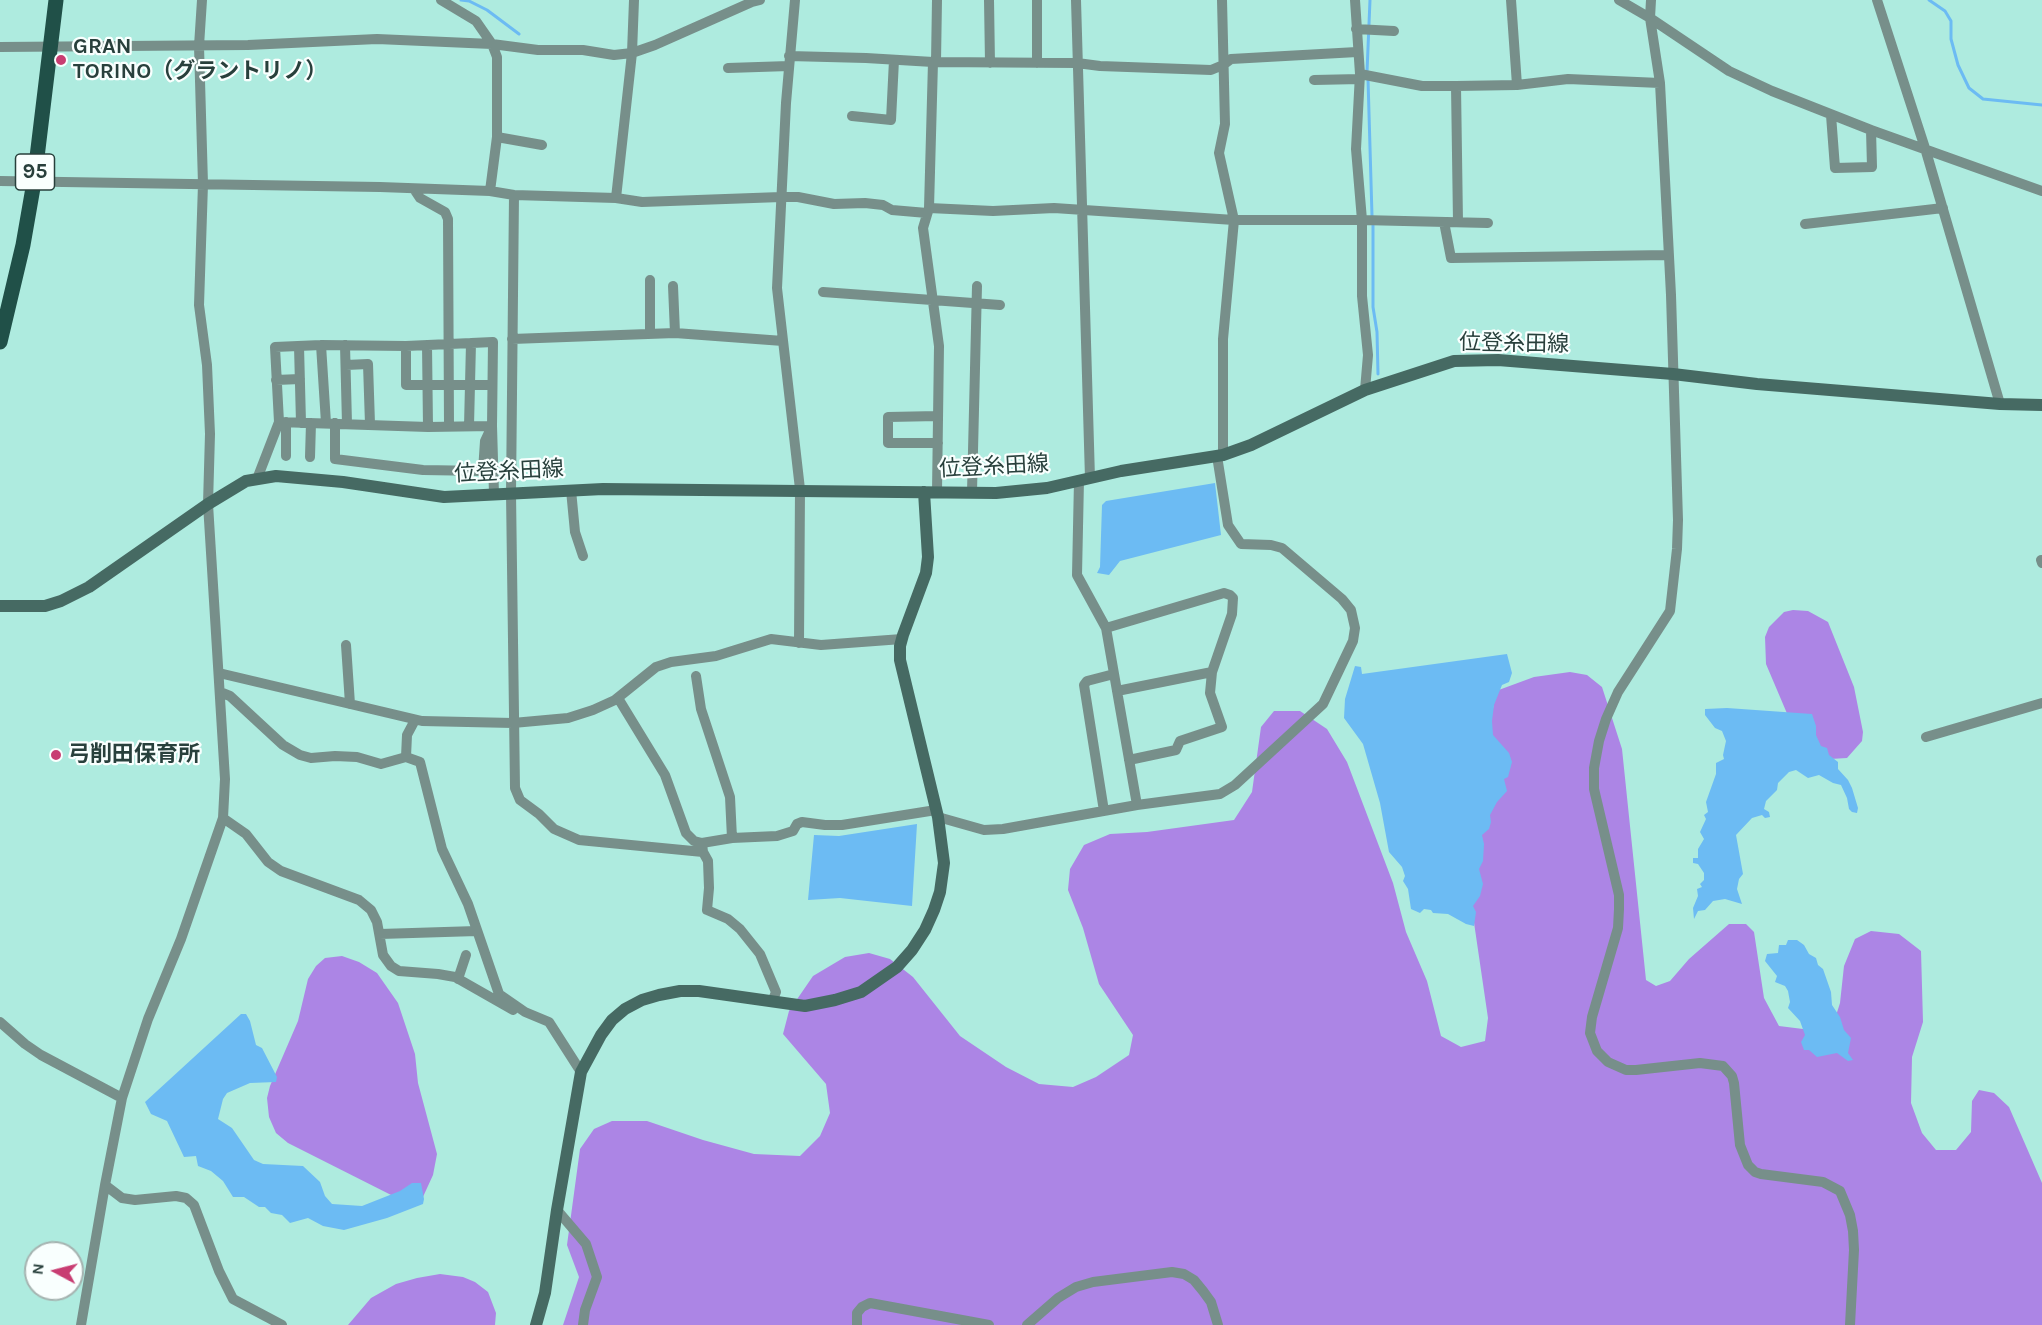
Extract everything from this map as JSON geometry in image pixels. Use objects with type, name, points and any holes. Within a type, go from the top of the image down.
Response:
[{"type":"main road","name":"95","points":[[0,342],[23,245],[34,182],[56,0]]},
{"type":"main road","name":"位登糸田線","points":[[0,606],[45,606],[61,601],[89,587],[208,504],[246,481],[276,476],[343,482],[444,497],[571,490],[800,489],[996,493],[1047,488],[1084,479],[1220,455],[1251,445],[1365,390],[1454,362],[1498,360],[1673,374],[1757,384],[2000,404],[2042,405]]},
{"type":"main road","points":[[536,1325],[545,1293],[581,1072],[612,1020],[625,1009],[642,1000],[680,991],[805,1006],[835,1000],[861,992],[882,978],[904,958],[925,930],[940,892],[944,863],[937,814],[901,669],[900,646],[926,573],[930,492]]},
{"type":"street","points":[[81,1325],[122,1098],[148,1019],[181,939],[223,818],[225,779],[208,504],[210,422],[207,365],[199,305],[203,184],[200,46],[202,0]]},
{"type":"street","points":[[616,198],[632,52],[634,0]]},
{"type":"street","points":[[0,47],[200,46],[377,39],[492,44],[538,50],[583,50],[614,55],[655,45],[760,0]]},
{"type":"street","points":[[795,0],[789,61],[777,288],[800,489],[799,643]]},
{"type":"street","points":[[930,492],[938,443],[939,346],[923,228],[928,210],[937,0]]},
{"type":"street","points":[[989,0],[990,63]]},
{"type":"street","points":[[1037,0],[1038,63]]},
{"type":"street","points":[[1076,0],[1082,210],[1084,479],[1077,575],[1106,628],[1137,806]]},
{"type":"street","points":[[514,195],[511,493],[515,788],[520,800],[554,829],[579,840],[703,847],[732,838],[777,836],[793,831],[797,824],[802,822],[842,825],[937,814],[984,830],[1003,829],[1220,794],[1235,785],[1323,704],[1353,641],[1355,628],[1351,610],[1342,599],[1282,548],[1271,545],[1241,544],[1228,525],[1220,455],[1223,339],[1234,220],[1219,153],[1225,124],[1222,0]]},
{"type":"street","points":[[1355,0],[1360,77],[1356,149],[1362,220],[1362,296],[1368,356],[1365,390]]},
{"type":"street","points":[[1511,0],[1517,85]]},
{"type":"street","points":[[1619,0],[1729,71],[1871,130],[2042,191]]},
{"type":"street","points":[[1651,0],[1650,18],[1660,83],[1669,255],[1678,520],[1670,611],[1618,692],[1599,741],[1594,768],[1594,789],[1618,895],[1619,909],[1618,928],[1592,1017],[1590,1033],[1597,1051],[1608,1062],[1626,1070],[1700,1063],[1723,1066],[1732,1076],[1734,1083],[1740,1145],[1748,1165],[1761,1174],[1823,1182],[1840,1191],[1848,1208],[1853,1232],[1850,1325]]},
{"type":"street","points":[[1877,0],[1925,148],[2000,404]]},
{"type":"street","points":[[445,1],[476,21],[492,44],[497,57],[497,137],[490,191]]},
{"type":"street","points":[[1356,30],[1394,30]]},
{"type":"street","points":[[728,68],[789,61],[894,60],[1077,63],[1211,70],[1223,66],[1231,58],[1357,52]]},
{"type":"street","points":[[852,116],[891,120],[894,60]]},
{"type":"street","points":[[1314,80],[1360,77],[1422,86],[1517,85],[1568,79],[1660,83]]},
{"type":"street","points":[[1456,86],[1458,222]]},
{"type":"street","points":[[1831,114],[1835,168],[1872,167],[1871,130]]},
{"type":"street","points":[[497,137],[542,146]]},
{"type":"street","points":[[0,181],[490,191],[514,195],[616,198],[642,202],[798,197],[834,204],[883,205],[892,210],[993,211],[1054,208],[1234,220],[1488,223]]},
{"type":"street","points":[[414,189],[420,198],[445,212],[448,219],[449,426]]},
{"type":"street","points":[[1805,224],[1943,208]]},
{"type":"street","points":[[1444,222],[1451,258],[1669,255]]},
{"type":"street","points":[[650,280],[650,333]]},
{"type":"street","points":[[673,286],[675,333]]},
{"type":"street","points":[[972,492],[977,286]]},
{"type":"street","points":[[823,292],[1000,305]]},
{"type":"street","points":[[512,339],[675,333],[783,341]]},
{"type":"street","points":[[286,456],[274,347],[406,346],[493,342],[494,494]]},
{"type":"street","points":[[469,426],[471,343]]},
{"type":"street","points":[[321,345],[335,459],[423,470],[483,471],[485,441],[492,426]]},
{"type":"street","points":[[345,345],[347,424]]},
{"type":"street","points":[[427,345],[428,427]]},
{"type":"street","points":[[298,346],[310,457]]},
{"type":"street","points":[[406,346],[406,385],[492,385]]},
{"type":"street","points":[[346,364],[368,364],[370,424]]},
{"type":"street","points":[[276,380],[300,379]]},
{"type":"street","points":[[938,416],[888,417],[888,443],[938,443]]},
{"type":"street","points":[[282,422],[428,427],[492,426]]},
{"type":"street","points":[[257,479],[282,422]]},
{"type":"street","points":[[571,490],[575,532],[583,556]]},
{"type":"street","points":[[1106,628],[1224,593],[1230,595],[1233,603],[1232,614],[1212,672],[1210,693],[1222,727],[1180,741],[1176,750],[1129,760]]},
{"type":"street","points":[[219,674],[415,720],[513,723],[568,718],[593,710],[618,698],[656,667],[671,662],[716,656],[771,639],[821,645],[902,639]]},
{"type":"street","points":[[346,645],[350,704]]},
{"type":"street","points":[[1117,691],[1212,672]]},
{"type":"street","points":[[1104,811],[1084,685],[1087,681],[1114,674]]},
{"type":"street","points":[[696,676],[701,709],[730,797],[732,838]]},
{"type":"street","points":[[220,692],[230,696],[283,746],[300,755],[311,758],[357,757],[381,764],[406,757],[420,762],[442,849],[468,903],[499,994],[525,1012]]},
{"type":"street","points":[[618,698],[665,775],[686,833],[703,847],[708,861],[707,910],[728,919],[740,929],[760,954],[776,992],[772,1002]]},
{"type":"street","points":[[1926,737],[2042,703]]},
{"type":"street","points":[[406,757],[407,735],[415,720]]},
{"type":"street","points":[[223,818],[246,834],[268,862],[281,871],[358,900],[370,910],[377,922],[383,955],[390,966],[399,971],[438,974],[458,979],[509,1009],[525,1012],[549,1022],[581,1072]]},
{"type":"street","points":[[380,934],[477,931]]},
{"type":"street","points":[[458,979],[466,955]]},
{"type":"street","points":[[0,1022],[41,1055],[122,1098]]},
{"type":"street","points":[[105,1185],[122,1198],[135,1200],[176,1196],[186,1198],[194,1205],[219,1270],[233,1299],[282,1325]]},
{"type":"street","points":[[557,1210],[586,1244],[597,1277],[585,1310],[583,1325]]},
{"type":"street","points":[[1027,1325],[1058,1298],[1076,1287],[1093,1282],[1172,1272],[1184,1274],[1194,1280],[1210,1302],[1218,1325]]},
{"type":"street","points":[[857,1325],[857,1313],[870,1303],[989,1325]]},
{"type":"shaded area","points":[[1808,611],[1828,622],[1854,687],[1863,732],[1862,741],[1847,758],[1830,759],[1797,737],[1766,664],[1765,637],[1769,627],[1784,612]]},
{"type":"shaded area","points":[[1570,672],[1587,675],[1602,687],[1622,749],[1646,980],[1656,986],[1670,981],[1689,959],[1729,924],[1746,924],[1754,932],[1764,998],[1779,1026],[1811,1030],[1833,1025],[1840,1003],[1844,966],[1855,939],[1871,931],[1899,934],[1921,951],[1923,1022],[1912,1057],[1911,1103],[1922,1133],[1936,1150],[1956,1150],[1971,1132],[1972,1101],[1979,1090],[1994,1093],[2009,1107],[2042,1183],[2042,1325],[563,1325],[579,1277],[567,1245],[580,1149],[594,1129],[612,1121],[647,1121],[754,1154],[800,1156],[820,1136],[830,1113],[826,1084],[783,1034],[789,1011],[813,976],[845,957],[869,953],[890,959],[913,977],[960,1036],[1006,1067],[1039,1084],[1073,1087],[1096,1077],[1129,1055],[1133,1035],[1099,984],[1083,928],[1068,890],[1070,869],[1084,845],[1110,834],[1147,832],[1234,820],[1252,792],[1261,727],[1274,711],[1300,711],[1327,729],[1347,762],[1393,883],[1406,932],[1427,981],[1441,1036],[1461,1047],[1485,1041],[1488,1018],[1466,868],[1496,691],[1534,677]]},
{"type":"shaded area","points":[[342,956],[359,962],[377,973],[398,1003],[415,1054],[418,1083],[437,1154],[433,1175],[422,1199],[405,1202],[288,1143],[276,1133],[269,1117],[267,1098],[270,1086],[298,1021],[308,979],[316,966],[325,958]]},
{"type":"shaded area","points":[[440,1274],[463,1277],[475,1282],[488,1292],[496,1313],[495,1325],[348,1325],[371,1298],[396,1284]]},
{"type":"water","points":[[1215,483],[1221,535],[1120,561],[1109,575],[1097,573],[1100,567],[1102,505],[1106,501]]},
{"type":"water","points":[[1507,654],[1512,673],[1509,682],[1502,685],[1494,705],[1492,721],[1493,735],[1509,753],[1512,762],[1508,777],[1504,779],[1507,791],[1497,802],[1490,815],[1489,829],[1482,835],[1483,861],[1479,869],[1483,884],[1480,896],[1473,906],[1476,912],[1474,926],[1448,914],[1433,913],[1431,910],[1424,909],[1420,913],[1411,909],[1408,889],[1403,881],[1405,876],[1402,867],[1389,852],[1380,803],[1363,744],[1344,718],[1345,699],[1355,666],[1361,667],[1362,674]]},
{"type":"water","points":[[1727,708],[1812,714],[1816,735],[1821,746],[1827,748],[1829,755],[1838,762],[1838,769],[1848,780],[1858,808],[1857,813],[1849,809],[1841,785],[1819,775],[1808,778],[1796,770],[1789,772],[1766,801],[1764,809],[1769,812],[1770,817],[1765,818],[1762,815],[1752,818],[1736,835],[1743,874],[1739,879],[1737,889],[1742,904],[1725,899],[1713,901],[1705,910],[1698,911],[1694,919],[1693,908],[1698,896],[1697,889],[1702,887],[1700,884],[1704,880],[1704,873],[1698,864],[1693,863],[1693,858],[1698,858],[1698,849],[1704,839],[1700,832],[1706,819],[1704,815],[1708,812],[1706,802],[1716,774],[1716,763],[1724,759],[1726,741],[1722,731],[1715,728],[1705,715],[1705,709]]},
{"type":"water","points":[[917,824],[912,906],[840,898],[808,900],[814,835],[839,836]]},
{"type":"water","points":[[1788,940],[1797,940],[1804,945],[1823,969],[1831,992],[1832,1005],[1840,1017],[1844,1030],[1851,1038],[1848,1053],[1853,1060],[1848,1061],[1837,1053],[1817,1057],[1809,1050],[1804,1050],[1801,1042],[1805,1035],[1800,1021],[1788,1008],[1790,1002],[1788,991],[1785,986],[1775,982],[1777,976],[1765,961],[1767,954],[1778,953],[1779,945],[1786,945]]},
{"type":"water","points":[[241,1014],[246,1014],[250,1021],[256,1045],[262,1048],[277,1077],[276,1082],[250,1083],[227,1093],[223,1099],[218,1119],[232,1128],[254,1160],[263,1164],[303,1166],[320,1182],[325,1196],[332,1204],[362,1206],[400,1191],[412,1183],[421,1183],[423,1204],[387,1218],[344,1230],[323,1226],[308,1218],[290,1223],[282,1215],[271,1213],[265,1207],[259,1207],[244,1197],[233,1197],[223,1181],[211,1171],[198,1166],[196,1156],[184,1157],[167,1121],[151,1114],[145,1102]]},
{"type":"waterway","points":[[461,0],[469,1],[487,10],[519,34]]},
{"type":"waterway","points":[[1367,72],[1370,0]]},
{"type":"waterway","points":[[1929,0],[1945,11],[1951,21],[1951,39],[1958,65],[1969,88],[1983,99],[2042,105]]},
{"type":"waterway","points":[[1368,79],[1372,216]]},
{"type":"waterway","points":[[1373,223],[1373,307],[1377,332],[1378,374]]},
{"type":"place","name":"GRAN TORINO（グラントリノ）","points":[[61,60]]},
{"type":"place","name":"弓削田保育所","points":[[56,755]]}]
